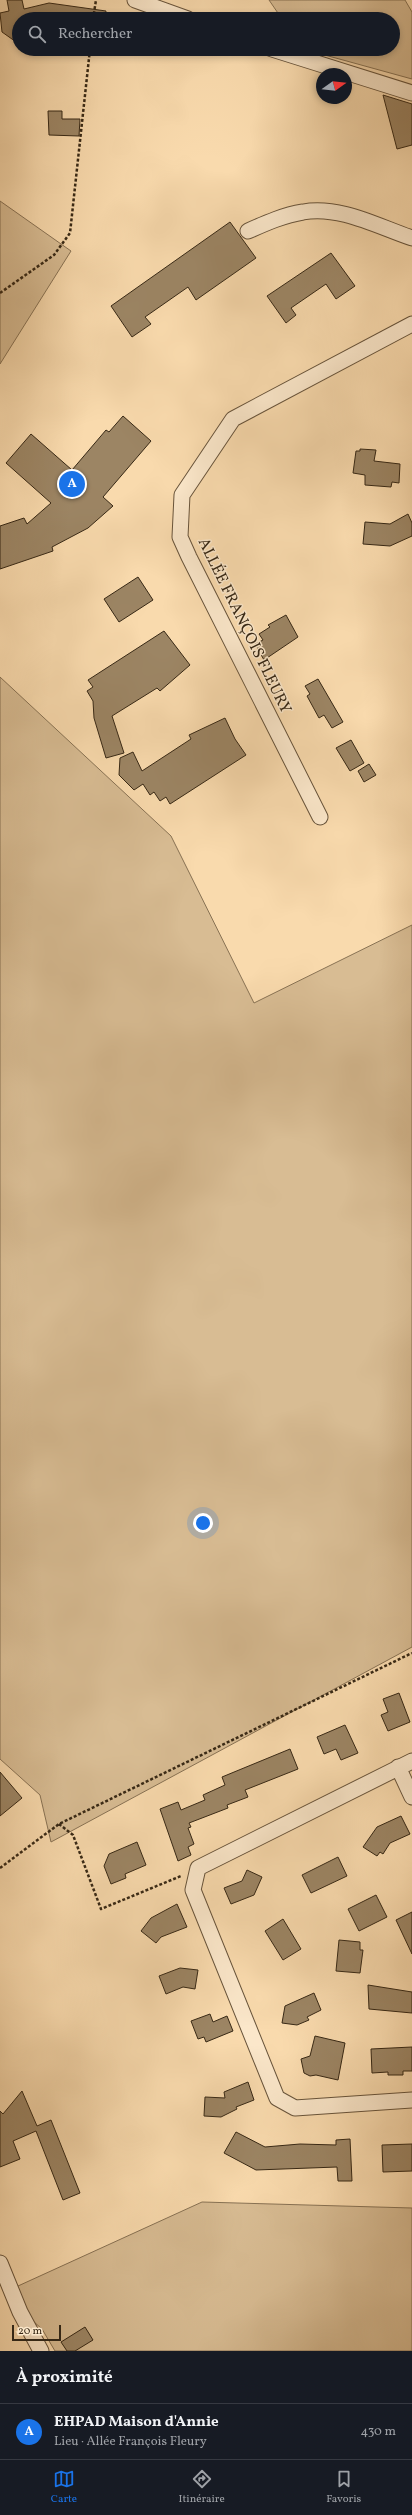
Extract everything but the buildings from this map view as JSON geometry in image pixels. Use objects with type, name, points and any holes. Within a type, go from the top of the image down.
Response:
[{"type":"street","points":[[135,0],[168,12]]},
{"type":"street","points":[[294,56],[412,93]]},
{"type":"street","points":[[248,231],[275,219],[304,211],[333,211],[412,238]]},
{"type":"street","name":"ALLÉE FRANÇOIS FLEURY","points":[[320,818],[180,538],[182,495],[233,420],[412,324]]},
{"type":"street","points":[[412,1761],[198,1868],[193,1890],[277,2098],[295,2108],[412,2100]]},
{"type":"street","points":[[398,1768],[412,1796]]},
{"type":"street","points":[[0,2263],[20,2312],[41,2351]]},
{"type":"path","points":[[95,12],[96,0]]},
{"type":"path","points":[[0,293],[54,255],[70,233],[89,56]]},
{"type":"path","points":[[0,1868],[59,1824],[412,1653]]},
{"type":"path","points":[[59,1824],[73,1835],[101,1909],[198,1868]]},
{"type":"shaded area","points":[[269,0],[405,0],[412,12],[412,79],[328,56],[400,56],[400,12],[277,12]]},
{"type":"shaded area","points":[[0,201],[71,251],[0,364]]},
{"type":"shaded area","points":[[0,677],[171,836],[254,1003],[412,925],[412,1647],[51,1842],[40,1795],[0,1759]]},
{"type":"shaded area","points":[[202,2202],[412,2208],[412,2351],[55,2351],[42,2329],[8,2299],[18,2286]]},
{"type":"place","name":"EHPAD Maison d'Annie","points":[[72,484]]}]
